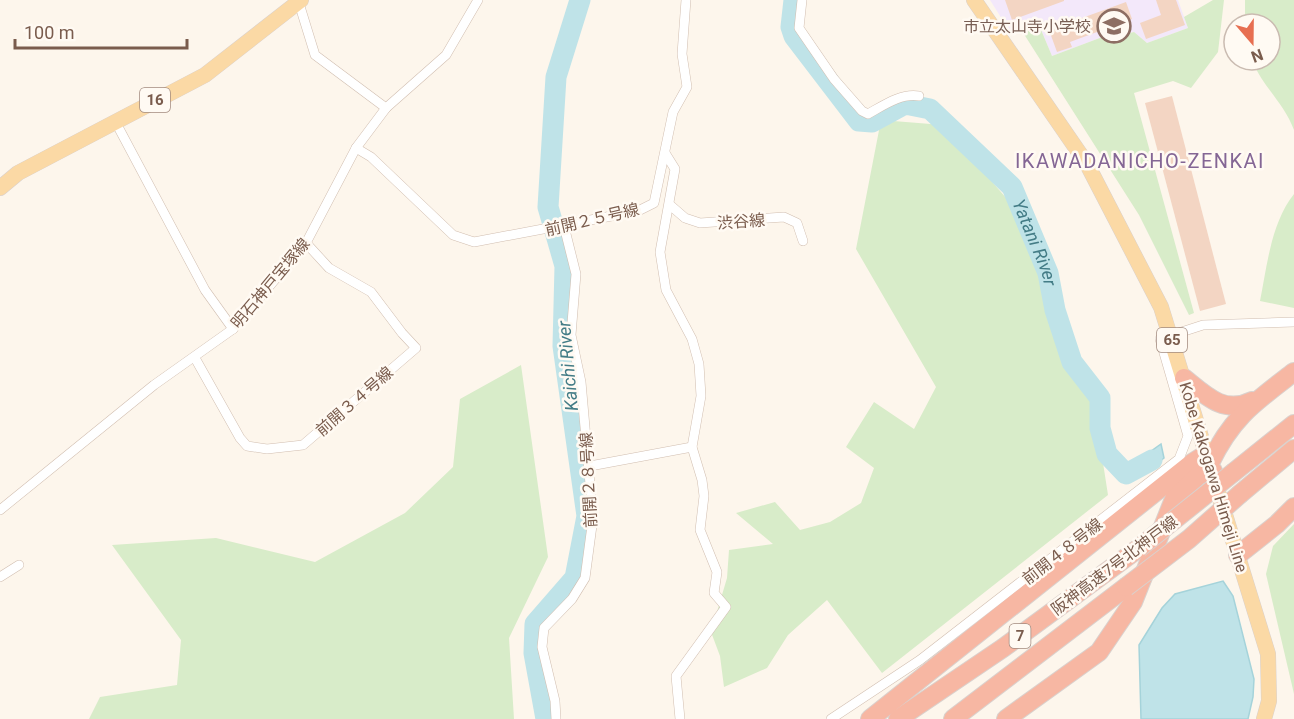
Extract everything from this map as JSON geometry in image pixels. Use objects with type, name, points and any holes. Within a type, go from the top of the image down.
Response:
[{"type":"highway","points":[[1006,719],[1099,652],[1133,602],[1174,499],[1210,462],[1222,436],[1242,412],[1294,372]]},
{"type":"highway","points":[[1184,378],[1215,404],[1240,407],[1262,396]]},
{"type":"highway","name":"阪神高速7号北神戸線","points":[[898,719],[1003,648],[1139,548],[1294,424]]},
{"type":"highway","name":"阪神高速7号北神戸線","points":[[953,719],[1189,538],[1294,449]]},
{"type":"highway","points":[[870,719],[1192,463],[1210,462]]},
{"type":"highway","points":[[1240,497],[1294,462]]},
{"type":"highway","points":[[1238,555],[1277,524],[1294,507]]},
{"type":"main road","name":"Kobe Kakogawa Himeji Line","points":[[974,0],[1087,164],[1161,307],[1268,654],[1269,701],[1264,719]]},
{"type":"main road","name":"16","points":[[0,188],[18,173],[205,75],[299,1]]},
{"type":"street","name":"明石神戸宝塚線","points":[[0,510],[154,385],[233,329],[306,243],[356,148],[386,108],[446,55],[478,0]]},
{"type":"street","name":"前開２５号線","points":[[356,148],[371,158],[453,235],[474,242],[638,211],[654,203],[673,112],[687,87],[682,54],[686,0]]},
{"type":"street","points":[[802,0],[799,28],[834,79],[862,111],[868,114],[897,99],[911,95],[919,96]]},
{"type":"street","points":[[299,1],[315,55],[386,108]]},
{"type":"street","points":[[115,121],[206,290],[233,329]]},
{"type":"street","points":[[665,153],[675,169],[660,252],[666,290],[692,339],[699,364],[701,396],[696,438],[692,447],[702,480],[704,496],[700,530],[717,572],[714,593],[726,607],[676,676],[680,719]]},
{"type":"street","name":"渋谷線","points":[[670,205],[685,218],[700,223],[784,218],[797,223],[803,241]]},
{"type":"street","name":"前開２８号線","points":[[556,719],[555,701],[542,647],[544,628],[572,599],[585,578],[593,518],[581,382],[571,334],[576,274],[564,226]]},
{"type":"street","name":"前開３４号線","points":[[195,358],[240,438],[247,446],[267,449],[303,445],[416,348],[371,292],[329,268],[306,243]]},
{"type":"street","points":[[1170,336],[1203,325],[1294,322]]},
{"type":"street","name":"前開４８号線","points":[[831,719],[920,660],[1179,459],[1188,436],[1160,339],[1170,336]]},
{"type":"street","points":[[590,466],[692,447]]},
{"type":"street","points":[[0,577],[20,565]]},
{"type":"shaded area","name":"市立太山寺小学校","points":[[990,0],[1178,0],[1188,28],[1147,43],[1134,32],[1125,34],[1121,30],[1052,56],[1039,25],[1012,35]]},
{"type":"green space","points":[[1213,0],[1224,0],[1218,52],[1191,88],[1173,81],[1134,93],[1194,313],[1189,315],[1139,215],[1022,31],[1039,25],[1052,56],[1121,30],[1126,34],[1134,32],[1147,43],[1188,28],[1184,17]]},
{"type":"green space","points":[[1245,0],[1294,0],[1294,130],[1285,111],[1258,72],[1282,72],[1282,12],[1245,12]]},
{"type":"green space","points":[[881,120],[943,125],[1019,213],[1094,405],[1108,495],[882,673],[827,600],[788,635],[767,668],[724,687],[720,656],[711,632],[727,578],[729,550],[773,544],[736,513],[775,502],[800,530],[830,522],[861,503],[874,468],[846,447],[874,402],[914,429],[936,387],[856,249]]},
{"type":"green space","points":[[1294,194],[1294,308],[1260,301],[1275,231],[1286,205]]},
{"type":"green space","points":[[521,365],[548,557],[509,638],[514,719],[89,719],[100,697],[177,685],[181,640],[112,545],[216,538],[315,562],[405,513],[453,467],[460,399]]},
{"type":"green space","points":[[1294,524],[1294,694],[1266,574],[1273,546]]},
{"type":"water","points":[[1161,444],[1164,458],[1143,475],[1126,469]]},
{"type":"water","points":[[1223,581],[1233,596],[1254,679],[1248,719],[1141,719],[1139,645],[1162,608],[1175,594]]},
{"type":"building","points":[[1005,0],[1064,0],[1064,1],[1012,20]]},
{"type":"building","points":[[1156,0],[1176,0],[1185,25],[1146,39],[1140,23],[1161,15]]},
{"type":"building","points":[[1126,2],[1132,19],[1070,42],[1072,47],[1057,52],[1049,30]]},
{"type":"building","points":[[1172,96],[1226,304],[1200,311],[1145,103]]},
{"type":"waterway","name":"Kaichi River","points":[[546,719],[534,653],[535,624],[575,578],[587,516],[563,346],[565,266],[548,207],[556,77],[580,0]]},
{"type":"waterway","name":"Yatani River","points":[[794,0],[791,27],[794,36],[859,121],[872,122],[905,104],[930,109],[1012,187],[1048,273],[1055,310],[1072,362],[1100,398],[1100,428],[1107,454],[1126,474],[1152,460]]},
{"type":"place","name":"市立太山寺小学校","points":[[1114,26]]},
{"type":"district","name":"IKAWADANICHO-ZENKAI","points":[[1140,161]]}]
